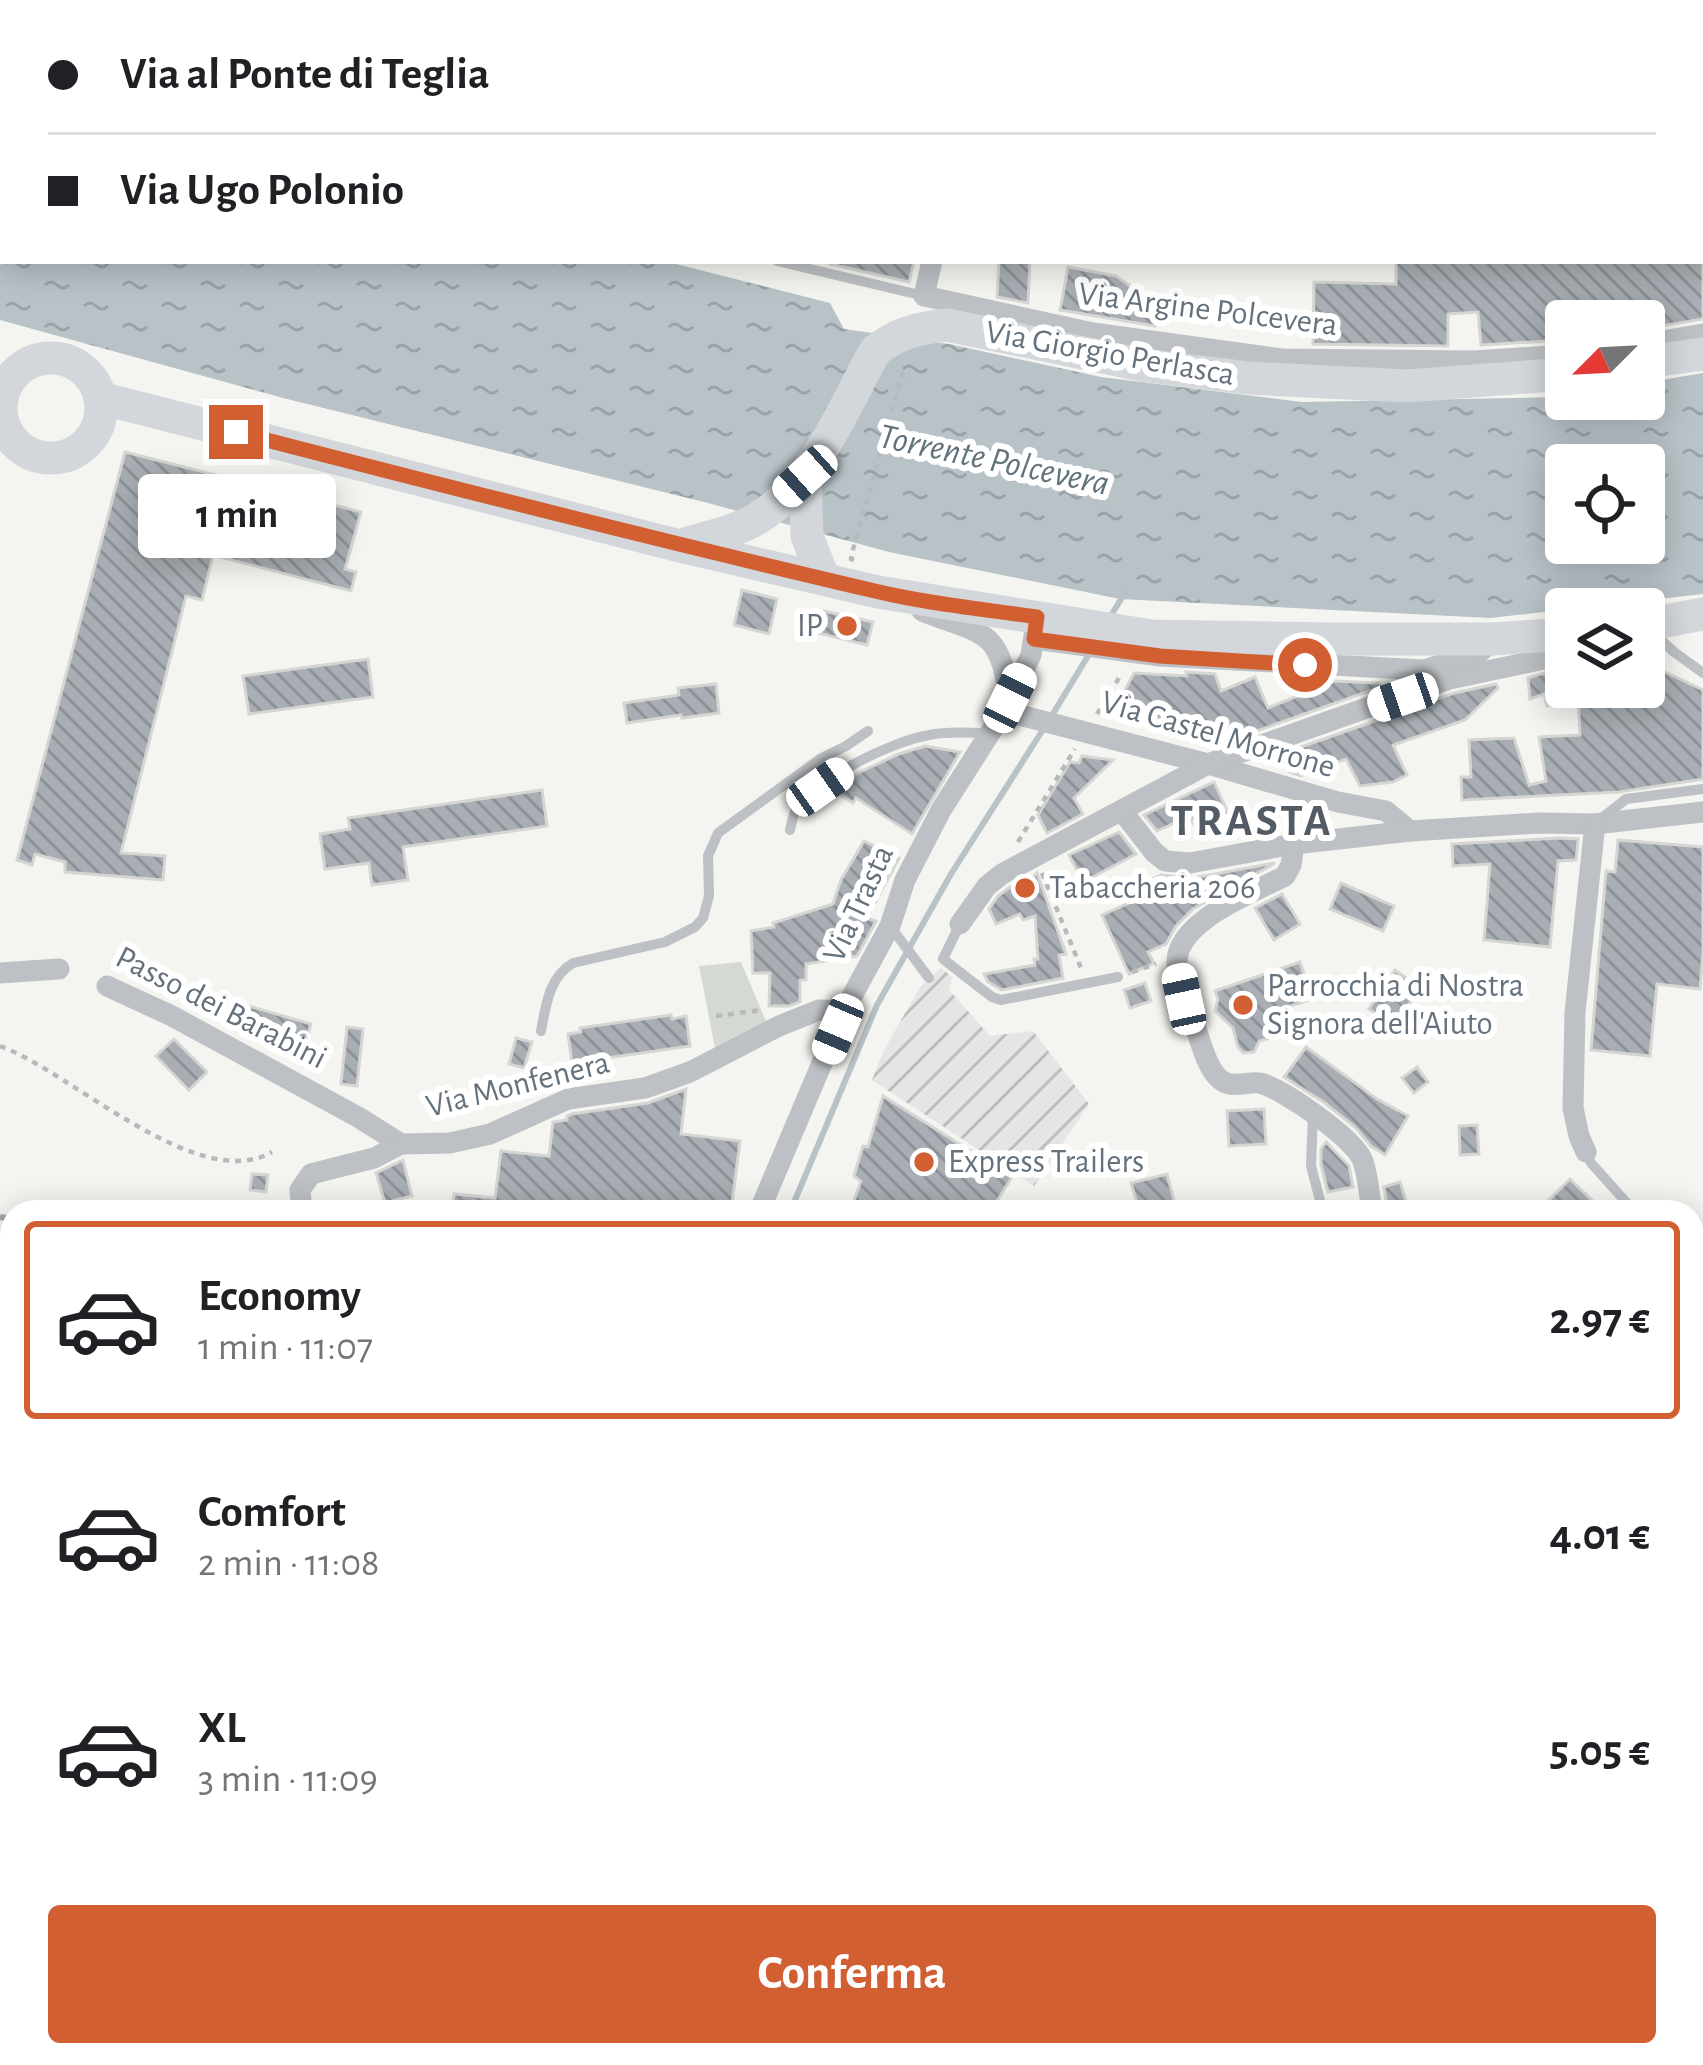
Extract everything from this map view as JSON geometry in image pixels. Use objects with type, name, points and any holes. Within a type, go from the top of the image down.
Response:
[{"type":"main road","name":"Via Giorgio Perlasca","points":[[680,546],[759,518],[805,476],[875,351],[891,338],[921,328],[947,325],[1142,365],[1248,377],[1407,386],[1545,376]]},
{"type":"main road","points":[[1665,359],[1703,354]]},
{"type":"main road","points":[[54,357],[84,369],[95,382],[98,414],[86,444],[56,458],[25,451],[12,440],[0,410],[11,365],[54,357]]},
{"type":"main road","points":[[98,414],[161,413],[680,546],[819,569],[878,592],[1130,645],[1152,635],[1493,639],[1545,645]]},
{"type":"main road","points":[[805,476],[807,536],[819,569]]},
{"type":"main road","points":[[1665,621],[1703,614]]},
{"type":"street","points":[[924,296],[931,264]]},
{"type":"street","name":"Via Argine Polcevera","points":[[924,296],[1093,333],[1282,359],[1473,361],[1545,356]]},
{"type":"street","points":[[1665,340],[1703,334]]},
{"type":"street","points":[[878,592],[970,627],[998,647],[1006,668],[1010,708]]},
{"type":"street","name":"Via Trasta","points":[[764,1200],[844,1011],[894,931],[904,880],[941,810],[1010,708],[1045,630]]},
{"type":"street","points":[[960,924],[987,886],[1035,856],[1208,764],[1423,679],[1480,652],[1493,639]]},
{"type":"street","points":[[1130,645],[1423,679],[1450,679],[1545,650]]},
{"type":"street","name":"Via Castel Morrone","points":[[1010,708],[1338,802],[1386,811],[1410,831]]},
{"type":"street","name":"Via Castel Morrone","points":[[1122,811],[1165,861],[1190,863],[1294,844],[1410,831],[1595,824],[1703,812]]},
{"type":"street","points":[[1586,1152],[1573,1108],[1575,1012],[1595,824]]},
{"type":"street","points":[[1294,844],[1285,876],[1200,921],[1179,951],[1184,999],[1221,1081],[1258,1083],[1313,1113],[1356,1148],[1371,1200]]},
{"type":"street","points":[[0,973],[58,969]]},
{"type":"street","name":"Passo dei Barabini","points":[[107,986],[172,1016],[401,1144]]},
{"type":"street","name":"Via Monfenera","points":[[301,1200],[300,1190],[311,1174],[374,1159],[401,1144],[450,1143],[509,1127],[568,1100],[645,1088],[690,1072],[819,1010],[844,1011]]},
{"type":"lane","name":"Via Argine Polcevera","points":[[790,264],[924,296]]},
{"type":"lane","points":[[1665,644],[1703,673]]},
{"type":"lane","points":[[541,1031],[549,995],[565,968],[665,942],[695,927],[709,896],[708,856],[718,833],[820,758],[868,730]]},
{"type":"lane","points":[[790,830],[796,810],[851,765],[932,734],[990,733]]},
{"type":"lane","points":[[1595,824],[1625,799],[1703,789]]},
{"type":"lane","points":[[960,924],[943,958],[992,997],[1001,1000],[1118,977]]},
{"type":"lane","points":[[894,931],[929,978]]},
{"type":"lane","points":[[1313,1113],[1311,1166],[1320,1200]]},
{"type":"lane","points":[[1586,1152],[1624,1200]]},
{"type":"path","points":[[852,554],[910,349]]},
{"type":"path","points":[[1002,874],[1130,645]]},
{"type":"path","points":[[1035,856],[1088,983]]},
{"type":"path","points":[[1118,977],[1178,957]]},
{"type":"path","points":[[716,1016],[761,1010]]},
{"type":"path","points":[[1,1046],[33,1059],[172,1144],[217,1160],[257,1160],[272,1152]]},
{"type":"shaded area","points":[[941,968],[952,977],[949,990],[990,1036],[1033,1031],[1089,1104],[1034,1186],[872,1080],[920,987]]},
{"type":"green space","points":[[741,962],[767,1024],[716,1053],[699,966]]},
{"type":"water","name":"Torrente Polcevera","points":[[0,264],[676,264],[830,303],[844,329],[949,344],[1101,377],[1302,402],[1545,397],[1545,420],[1665,420],[1665,379],[1703,373],[1703,594],[1665,598],[1665,588],[1545,588],[1545,612],[1490,618],[1120,599],[889,552],[283,398],[0,320]]},
{"type":"building","points":[[830,264],[913,264],[909,282]]},
{"type":"building","points":[[999,264],[1030,264],[1028,303],[997,297]]},
{"type":"building","points":[[1396,264],[1703,264],[1703,319],[1665,325],[1665,300],[1545,300],[1545,341],[1481,345],[1478,312],[1448,314],[1448,346],[1313,344],[1314,282],[1396,284]]},
{"type":"building","points":[[1068,267],[1116,276],[1158,305],[1155,326],[1060,310]]},
{"type":"building","points":[[125,452],[361,512],[345,569],[356,572],[351,591],[213,555],[202,600],[186,596],[121,853],[165,856],[163,880],[65,872],[65,862],[35,854],[32,865],[17,860]]},
{"type":"building","points":[[742,590],[777,599],[769,634],[734,625]]},
{"type":"building","points":[[824,611],[873,622],[867,645],[818,633]]},
{"type":"building","points":[[368,659],[373,697],[249,714],[243,676]]},
{"type":"building","points":[[1186,672],[1215,674],[1221,691],[1255,677],[1268,708],[1334,681],[1379,683],[1381,687],[1214,746],[1207,730],[1115,709],[1134,673],[1187,676]]},
{"type":"building","points":[[1665,672],[1703,690],[1703,779],[1619,792],[1462,800],[1461,777],[1471,777],[1469,740],[1514,738],[1529,785],[1546,781],[1539,737],[1580,735],[1579,708],[1665,708]]},
{"type":"building","points":[[1545,673],[1545,698],[1544,694],[1530,699],[1528,678]]},
{"type":"building","points":[[716,684],[719,713],[627,723],[624,703],[679,695],[678,688]]},
{"type":"building","points":[[1496,684],[1498,688],[1465,720],[1393,745],[1407,775],[1393,782],[1360,786],[1346,759],[1301,776],[1290,772],[1284,753],[1454,693]]},
{"type":"building","points":[[925,746],[960,752],[912,834],[856,798],[853,803],[837,793],[860,772]]},
{"type":"building","points":[[1082,756],[1113,760],[1074,798],[1083,814],[1047,833],[1038,815],[1070,762],[1079,763]]},
{"type":"building","points":[[1214,782],[1229,815],[1196,829],[1190,816],[1157,831],[1144,815]]},
{"type":"building","points":[[542,790],[547,826],[403,847],[408,880],[372,885],[369,863],[325,869],[320,834],[350,829],[348,818]]},
{"type":"building","points":[[1119,832],[1136,854],[1083,882],[1069,855]]},
{"type":"building","points":[[1560,838],[1578,842],[1576,860],[1558,861],[1550,947],[1484,940],[1490,864],[1453,866],[1452,844]]},
{"type":"building","points":[[1618,840],[1703,847],[1700,989],[1657,984],[1650,1056],[1591,1050],[1606,871],[1615,872]]},
{"type":"building","points":[[864,841],[899,858],[867,918],[876,921],[857,956],[806,964],[800,1002],[769,1006],[770,973],[753,973],[751,931],[833,904]]},
{"type":"building","points":[[1275,863],[1193,909],[1166,944],[1148,952],[1154,963],[1129,974],[1102,915],[1145,896],[1139,885],[1161,875],[1193,878]]},
{"type":"building","points":[[1037,873],[1066,954],[1059,955],[1063,978],[1002,990],[984,974],[1035,965],[1035,916],[1023,920],[1020,914],[996,924],[989,909],[1010,887]]},
{"type":"building","points":[[1341,883],[1394,906],[1383,931],[1330,909]]},
{"type":"building","points":[[1282,894],[1300,924],[1274,940],[1255,908]]},
{"type":"building","name":"Parrocchia di Nostra Signora dell'Aiuto","points":[[1300,962],[1312,999],[1267,1014],[1274,1037],[1259,1041],[1254,1052],[1243,1053],[1233,1028],[1215,1011],[1215,991]]},
{"type":"building","points":[[1395,970],[1420,988],[1394,1026],[1369,1009]]},
{"type":"building","points":[[1145,983],[1151,1001],[1130,1008],[1124,990]]},
{"type":"building","points":[[221,998],[311,1024],[305,1044],[268,1037],[269,1033],[246,1026],[248,1020],[218,1005]]},
{"type":"building","points":[[671,1015],[672,1019],[686,1016],[690,1046],[572,1063],[568,1034],[581,1032],[580,1028]]},
{"type":"building","points":[[347,1027],[363,1029],[357,1086],[341,1084]]},
{"type":"building","points":[[516,1038],[532,1042],[524,1068],[509,1064]]},
{"type":"building","points":[[174,1039],[207,1072],[189,1090],[156,1056]]},
{"type":"building","points":[[1306,1047],[1408,1116],[1385,1155],[1325,1103],[1284,1077]]},
{"type":"building","points":[[1417,1067],[1428,1082],[1414,1093],[1402,1078]]},
{"type":"building","points":[[686,1089],[681,1134],[740,1141],[733,1200],[453,1200],[454,1194],[495,1198],[501,1151],[549,1156],[553,1122],[572,1114],[648,1103]]},
{"type":"building","name":"Express Trailers","points":[[883,1096],[1012,1177],[998,1200],[854,1200],[861,1181],[854,1176],[863,1146],[868,1147]]},
{"type":"building","points":[[1264,1109],[1266,1144],[1229,1146],[1227,1111]]},
{"type":"building","points":[[1477,1125],[1479,1154],[1460,1155],[1459,1126]]},
{"type":"building","points":[[1326,1142],[1349,1166],[1353,1187],[1328,1192],[1321,1165]]},
{"type":"building","points":[[403,1160],[412,1196],[384,1200],[376,1173]]},
{"type":"building","points":[[252,1174],[268,1175],[266,1192],[250,1190]]},
{"type":"building","points":[[1167,1174],[1174,1200],[1136,1200],[1131,1183]]},
{"type":"building","points":[[1570,1179],[1592,1200],[1549,1200]]},
{"type":"building","points":[[1400,1182],[1406,1200],[1386,1200],[1384,1187]]},
{"type":"waterway","points":[[1109,619],[1124,594]]},
{"type":"waterway","points":[[1051,717],[1091,651]]},
{"type":"waterway","points":[[795,1200],[877,1005],[951,874],[1044,728]]},
{"type":"place","name":"IP","points":[[847,626]]},
{"type":"place","name":"Tabaccheria 206","points":[[1025,888]]},
{"type":"place","name":"Parrocchia di Nostra Signora dell'Aiuto","points":[[1243,1005]]},
{"type":"place","name":"Express Trailers","points":[[924,1162]]},
{"type":"district","name":"TRASTA","points":[[1252,821]]},
{"type":"route","points":[[236,432],[878,592],[1037,617],[1034,639],[1160,656],[1305,665]]}]
